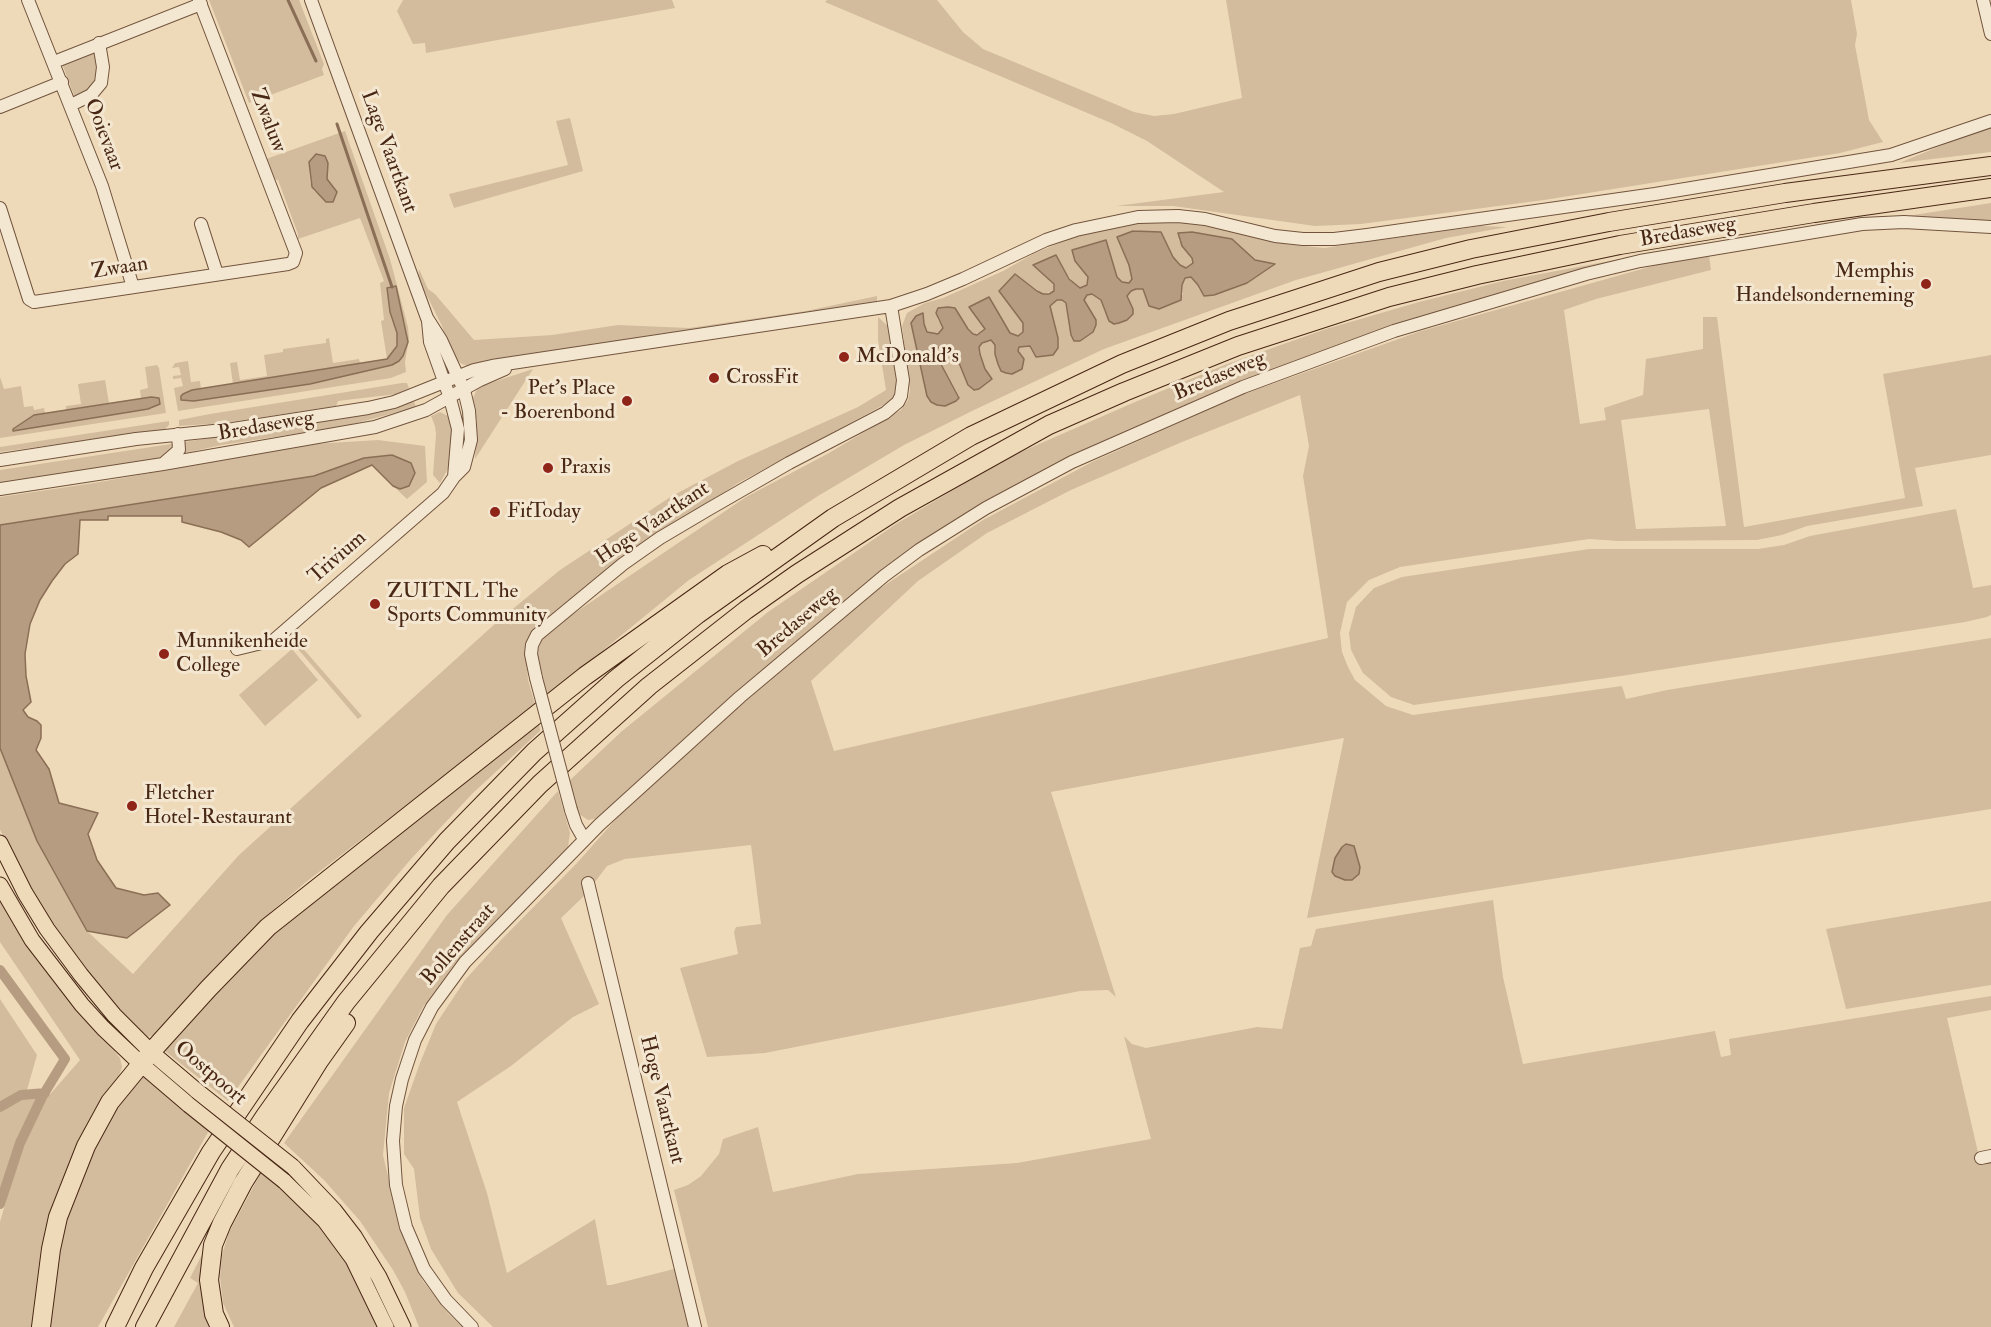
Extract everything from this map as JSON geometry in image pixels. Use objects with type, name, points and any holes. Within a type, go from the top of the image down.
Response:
[{"type":"highway","points":[[41,1327],[51,1249],[58,1217],[73,1176],[110,1102],[146,1058],[268,927],[557,698],[728,574],[833,518],[970,436],[1122,364],[1229,321],[1379,273],[1471,249],[1609,222],[1785,193],[1991,166]]},
{"type":"highway","points":[[145,1327],[230,1169],[312,1049],[380,960],[441,886],[507,816],[607,722],[657,679],[746,610],[844,543],[944,482],[1049,425],[1185,366],[1238,346],[1389,297],[1477,275],[1620,245],[1757,222],[1991,188]]},
{"type":"highway","points":[[115,1327],[144,1268],[211,1152],[300,1021],[369,932],[447,841],[534,752],[616,679],[698,614],[833,518]]},
{"type":"highway","points":[[220,1327],[214,1314],[209,1280],[213,1245],[222,1223],[243,1183],[365,995],[380,960]]},
{"type":"main road","name":"Oostpoort","points":[[0,843],[25,893],[47,929],[146,1058],[189,1105],[288,1174],[334,1210],[354,1236],[379,1277],[403,1327]]},
{"type":"main road","name":"Oostpoort","points":[[0,885],[32,940],[103,1028],[197,1091],[288,1174],[353,1259],[386,1327]]},
{"type":"street","name":"Ooievaar","points":[[28,0],[102,186],[133,287]]},
{"type":"street","name":"Lage Vaartkant","points":[[311,0],[427,318],[441,340],[464,390]]},
{"type":"street","points":[[1983,0],[1991,34]]},
{"type":"street","points":[[54,62],[200,2]]},
{"type":"street","name":"Zwaluw","points":[[200,2],[292,241],[296,253],[295,258]]},
{"type":"street","points":[[71,105],[91,95],[100,83],[103,67],[99,43]]},
{"type":"street","points":[[0,107],[62,82]]},
{"type":"street","name":"Bredaseweg","points":[[0,460],[178,434],[233,429],[368,408],[394,402],[492,366],[891,306],[963,279],[1047,240],[1076,230],[1138,217],[1178,216],[1205,219],[1275,236],[1334,239],[1655,194],[1891,155],[1991,121]]},
{"type":"street","name":"Zwaan","points":[[0,208],[29,299],[34,302],[288,264],[295,258]]},
{"type":"street","name":"Bredaseweg","points":[[584,838],[740,697],[884,576],[920,550],[986,508],[1072,462],[1242,387],[1394,331],[1586,274],[1640,261],[1862,224],[1904,222],[1991,227]]},
{"type":"street","points":[[201,224],[217,274]]},
{"type":"street","name":"Hoge Vaartkant","points":[[584,838],[571,810],[536,678],[531,654],[537,635],[629,560],[660,538],[746,487],[893,408],[902,396],[903,380],[891,306]]},
{"type":"street","name":"Lage Vaartkant","points":[[427,318],[430,342],[450,398]]},
{"type":"street","name":"Bredaseweg","points":[[0,489],[163,464],[375,427],[421,412],[494,373],[526,362]]},
{"type":"street","name":"Trivium","points":[[237,650],[274,640],[443,493],[464,467],[471,440],[469,411],[464,390]]},
{"type":"street","points":[[450,398],[459,437],[454,477]]},
{"type":"street","points":[[163,464],[179,450],[178,434]]},
{"type":"street","name":"Bollenstraat","points":[[472,1327],[439,1290],[424,1269],[406,1227],[396,1185],[393,1141],[402,1079],[420,1030],[432,1007],[453,977],[584,838]]},
{"type":"street","name":"Hoge Vaartkant","points":[[588,882],[695,1327]]},
{"type":"shaded area","points":[[209,0],[299,0],[324,64],[322,69],[324,75],[249,103]]},
{"type":"shaded area","points":[[403,0],[672,0],[675,8],[426,53],[425,43],[413,44],[397,11]]},
{"type":"shaded area","points":[[827,0],[937,0],[963,32],[983,49],[1134,112],[1154,116],[1174,114],[1242,98],[1226,0],[1851,0],[1857,34],[1855,45],[1869,120],[1883,142],[1840,153],[1544,200],[1361,224],[1315,226],[1173,206],[1116,206],[1224,192],[1147,141],[1111,123],[825,2]]},
{"type":"shaded area","points":[[96,48],[99,59],[97,80],[92,88],[75,98],[61,61]]},
{"type":"shaded area","points":[[570,118],[583,171],[454,208],[449,194],[568,165],[556,121]]},
{"type":"shaded area","points":[[1991,127],[1991,152],[1899,163],[1977,131]]},
{"type":"shaded area","points":[[345,131],[390,259],[408,327],[406,372],[391,378],[178,411],[174,388],[183,386],[181,378],[173,379],[173,376],[181,375],[179,367],[172,368],[175,363],[188,361],[191,382],[200,381],[201,389],[183,394],[392,365],[399,361],[406,350],[407,334],[395,286],[389,306],[397,333],[397,346],[387,359],[381,321],[384,320],[380,283],[384,281],[360,218],[298,239],[278,180],[273,179],[266,159]],"holes":[[[313,156],[328,166],[327,179],[335,189],[323,198],[314,191],[310,182],[309,162]]]},
{"type":"shaded area","points":[[316,154],[325,156],[328,163],[327,179],[337,192],[333,202],[326,202],[312,187],[309,162]]},
{"type":"shaded area","points":[[1991,203],[1991,226],[1955,224],[1907,216]]},
{"type":"shaded area","points":[[1137,221],[1196,221],[1285,244],[1324,248],[1481,226],[1507,227],[1446,238],[1296,280],[1104,349],[974,410],[904,445],[818,496],[689,580],[547,696],[537,652],[543,638],[554,627],[746,497],[829,453],[901,410],[908,400],[910,390],[902,326],[907,313],[925,303],[943,298],[1003,271],[1035,253],[1084,233]],"holes":[[[1133,231],[1156,232],[1173,257],[1186,268],[1193,263],[1192,258],[1178,239],[1231,239],[1255,260],[1274,264],[1247,283],[1214,295],[1204,296],[1191,276],[1185,278],[1182,285],[1183,295],[1149,306],[1143,289],[1136,289],[1127,296],[1133,309],[1105,313],[1101,300],[1092,294],[1087,295],[1084,299],[1096,320],[1071,335],[1066,303],[1057,300],[1050,306],[1058,338],[1019,347],[1017,351],[1024,360],[1001,371],[995,354],[995,345],[991,340],[982,343],[979,347],[985,369],[966,379],[953,348],[949,345],[935,350],[959,396],[927,396],[911,323],[924,316],[927,332],[938,334],[943,328],[937,318],[958,313],[973,335],[985,330],[983,327],[1001,319],[1010,333],[1018,336],[1023,332],[1023,323],[999,291],[1015,274],[1043,294],[1054,291],[1054,284],[1065,272],[1076,286],[1080,288],[1087,285],[1088,277],[1075,261],[1117,277],[1121,282],[1129,283],[1132,279],[1129,265],[1117,237]]]},
{"type":"shaded area","points":[[1133,231],[1161,232],[1173,257],[1186,268],[1193,263],[1192,258],[1182,246],[1178,233],[1192,232],[1232,239],[1255,260],[1275,264],[1247,283],[1214,295],[1204,296],[1191,277],[1185,278],[1181,300],[1159,309],[1149,306],[1143,289],[1136,289],[1127,296],[1133,314],[1127,320],[1114,324],[1109,321],[1101,300],[1092,294],[1087,295],[1084,300],[1096,320],[1096,325],[1093,332],[1080,341],[1074,341],[1071,335],[1066,303],[1057,300],[1050,306],[1058,338],[1058,348],[1053,355],[1036,357],[1030,346],[1019,347],[1018,351],[1024,359],[1022,369],[1012,374],[1006,373],[1001,371],[995,354],[995,345],[991,340],[982,343],[979,347],[980,354],[985,369],[992,379],[979,389],[974,390],[968,385],[953,348],[949,345],[941,346],[935,350],[935,353],[959,398],[945,406],[931,402],[927,396],[911,323],[916,316],[923,313],[927,332],[938,334],[943,328],[936,313],[938,308],[955,308],[968,329],[977,335],[985,329],[969,307],[989,297],[1010,333],[1018,336],[1023,332],[1023,323],[999,291],[1015,274],[1037,291],[1049,294],[1054,291],[1054,284],[1033,265],[1056,255],[1069,279],[1080,288],[1087,285],[1088,277],[1075,261],[1072,250],[1106,240],[1117,277],[1122,282],[1129,283],[1132,279],[1129,265],[1117,237]]},
{"type":"shaded area","points":[[1652,253],[1417,319],[1236,382],[1086,450],[977,508],[869,581],[732,695],[600,818],[588,820],[579,814],[569,781],[621,732],[768,612],[896,524],[1007,458],[1227,364],[1326,329],[1503,281]]},
{"type":"shaded area","points":[[1709,255],[1711,270],[1596,299],[1564,310],[1580,424],[1606,420],[1604,408],[1643,395],[1646,359],[1703,349],[1703,317],[1717,317],[1744,527],[1905,498],[1883,374],[1991,355],[1991,455],[1915,468],[1923,506],[1807,526],[1782,535],[1757,540],[1618,541],[1589,539],[1400,567],[1369,580],[1347,602],[1340,633],[1342,652],[1355,680],[1386,706],[1413,715],[1622,686],[1626,699],[1667,690],[1991,638],[1991,809],[1307,918],[1344,738],[1051,792],[1116,997],[1108,990],[1080,991],[765,1053],[707,1057],[680,968],[738,954],[734,932],[736,927],[761,924],[751,845],[625,859],[607,866],[586,894],[561,918],[599,1004],[573,1017],[511,1066],[457,1102],[487,1193],[507,1273],[595,1219],[607,1285],[678,1268],[692,1327],[493,1327],[458,1293],[431,1249],[420,1218],[414,1169],[404,1154],[404,1108],[436,1024],[465,980],[577,863],[622,812],[741,705],[876,591],[983,520],[1092,462],[1241,395],[1421,331],[1674,260]],"holes":[[[1300,395],[1309,446],[1303,476],[1328,638],[834,751],[811,681],[918,581],[987,533],[1071,490],[1182,442]],[[1709,409],[1726,526],[1636,529],[1621,420]]]},
{"type":"shaded area","points":[[419,269],[428,289],[435,294],[474,340],[552,335],[618,325],[689,328],[806,311],[877,296],[877,303],[471,367],[462,364],[452,356],[442,326],[418,278]]},
{"type":"shaded area","points":[[396,286],[408,342],[403,356],[392,365],[310,384],[194,401],[181,400],[183,394],[192,390],[387,359],[397,346],[397,333],[390,312],[387,288]]},
{"type":"shaded area","points":[[878,317],[889,327],[899,386],[891,401],[738,483],[619,564],[526,652],[528,680],[535,704],[272,911],[255,927],[161,1033],[148,1037],[127,1018],[55,933],[0,830],[0,748],[37,841],[87,931],[133,974],[239,855],[497,622],[560,570],[672,496],[738,461],[858,407],[886,390],[878,340]]},
{"type":"shaded area","points":[[329,338],[333,363],[359,359],[360,363],[233,384],[230,363],[237,362],[240,380],[267,376],[264,355],[283,352],[283,349],[326,343],[326,339]]},
{"type":"shaded area","points":[[157,365],[166,413],[0,438],[0,377],[4,389],[21,386],[24,407],[33,406],[34,410],[44,408],[45,413],[34,415],[13,431],[153,408],[160,398],[141,398],[140,390],[148,388],[145,367]]},
{"type":"shaded area","points":[[533,369],[475,459],[477,422],[472,400],[478,387]]},
{"type":"shaded area","points":[[105,380],[109,403],[66,410],[66,406],[81,404],[78,384]]},
{"type":"shaded area","points":[[407,383],[409,388],[397,394],[338,401],[336,406],[224,423],[179,426],[179,420],[210,414]]},
{"type":"shaded area","points":[[151,397],[159,398],[160,404],[148,409],[13,431],[34,415]]},
{"type":"shaded area","points":[[413,399],[416,407],[346,426],[0,483],[0,470],[355,416],[379,411]]},
{"type":"shaded area","points":[[440,412],[448,416],[453,428],[450,465],[440,483],[433,475],[436,434],[431,416]]},
{"type":"shaded area","points":[[169,421],[169,425],[164,430],[0,452],[0,447]]},
{"type":"shaded area","points":[[378,440],[425,446],[427,482],[407,499],[393,486],[400,489],[411,463],[392,455],[364,458],[314,476],[0,525],[0,497],[94,483],[313,444]]},
{"type":"shaded area","points":[[392,455],[411,463],[415,473],[409,486],[400,489],[393,486],[372,465],[321,488],[249,547],[241,540],[221,532],[182,522],[182,516],[108,516],[108,520],[80,520],[78,554],[65,564],[52,581],[40,600],[30,624],[25,654],[31,702],[23,710],[28,717],[41,725],[41,738],[36,750],[49,769],[59,803],[98,813],[88,834],[97,860],[116,888],[144,895],[158,893],[170,905],[127,938],[87,931],[37,841],[0,748],[0,525],[314,476],[364,458]]},
{"type":"shaded area","points":[[1956,509],[1973,588],[1991,585],[1991,615],[1987,617],[1621,676],[1414,705],[1391,697],[1363,673],[1351,650],[1349,633],[1356,607],[1374,588],[1402,577],[1589,549],[1758,549],[1784,545],[1810,536]]},
{"type":"shaded area","points":[[300,645],[362,716],[358,719],[297,648]]},
{"type":"shaded area","points":[[292,649],[318,680],[265,726],[239,695]]},
{"type":"shaded area","points":[[539,722],[540,731],[473,793],[411,859],[354,926],[228,1101],[161,1048],[255,946]]},
{"type":"shaded area","points":[[558,791],[570,833],[568,847],[453,966],[423,1007],[405,1042],[389,1093],[383,1155],[408,1248],[423,1281],[462,1327],[419,1327],[393,1270],[360,1221],[324,1180],[284,1143],[447,915]]},
{"type":"shaded area","points":[[1346,844],[1354,846],[1360,867],[1359,874],[1352,880],[1335,876],[1332,872],[1335,858]]},
{"type":"shaded area","points":[[0,900],[25,941],[120,1058],[122,1067],[119,1076],[90,1121],[45,1247],[31,1327],[0,1327],[0,1222],[22,1145],[45,1100],[80,1060],[0,942]]},
{"type":"shaded area","points":[[1493,900],[1503,977],[1523,1064],[1715,1031],[1721,1057],[1731,1055],[1729,1039],[1991,996],[1991,1010],[1947,1018],[1980,1161],[1991,1159],[1991,1327],[708,1327],[674,1190],[688,1185],[701,1176],[719,1154],[723,1139],[758,1127],[773,1192],[858,1174],[1017,1163],[1151,1139],[1124,1036],[1132,1044],[1146,1048],[1257,1027],[1282,1029],[1300,948],[1311,946],[1316,929]]},
{"type":"shaded area","points":[[1991,901],[1991,985],[1846,1009],[1826,929]]},
{"type":"shaded area","points":[[0,999],[37,1055],[25,1097],[40,1097],[40,1101],[17,1143],[0,1201]]},
{"type":"shaded area","points":[[142,1071],[211,1127],[98,1327],[45,1327],[58,1232],[104,1123]]},
{"type":"shaded area","points":[[263,1169],[285,1186],[339,1247],[381,1327],[234,1327],[223,1303],[220,1277],[222,1255],[229,1232]]},
{"type":"shaded area","points":[[213,1233],[216,1327],[174,1327],[198,1283],[190,1278]]},
{"type":"waterway","points":[[288,0],[316,61]]},
{"type":"waterway","points":[[337,124],[392,287]]},
{"type":"waterway","points":[[0,970],[65,1059],[42,1097],[20,1143],[0,1204]]},
{"type":"waterway","points":[[0,1107],[21,1095],[45,1093]]},
{"type":"place","name":"Memphis Handelsonderneming","points":[[1926,284]]},
{"type":"place","name":"McDonald's","points":[[844,357]]},
{"type":"place","name":"CrossFit","points":[[714,378]]},
{"type":"place","name":"Pet's Place - Boerenbond","points":[[627,401]]},
{"type":"place","name":"Praxis","points":[[548,468]]},
{"type":"place","name":"FitToday","points":[[495,512]]},
{"type":"place","name":"ZUITNL The Sports Community","points":[[375,604]]},
{"type":"place","name":"Munnikenheide College","points":[[164,654]]},
{"type":"place","name":"Fletcher Hotel-Restaurant","points":[[132,806]]}]
